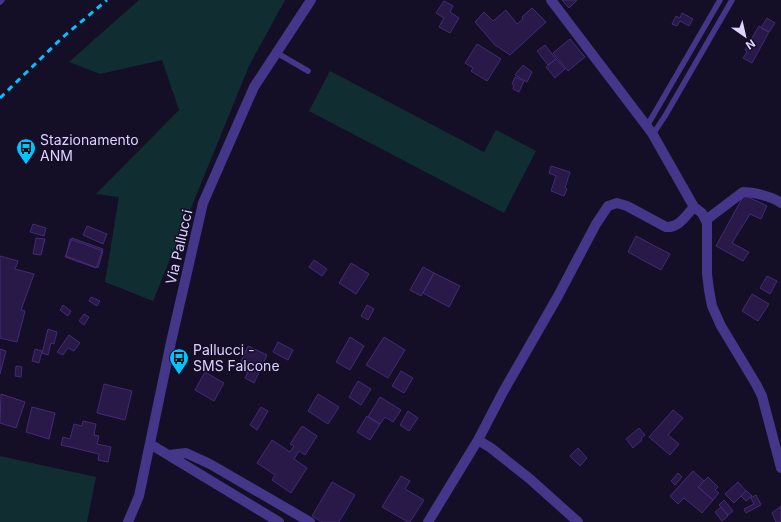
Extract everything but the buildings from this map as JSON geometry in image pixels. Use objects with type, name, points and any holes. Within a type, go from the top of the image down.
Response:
[{"type":"street","name":"Via Pallucci","points":[[128,522],[139,496],[171,342],[203,203],[254,87],[311,0]]},
{"type":"street","points":[[551,0],[650,130],[694,207],[702,213],[706,220],[707,274],[712,306],[721,326],[762,396],[781,468]]},
{"type":"street","points":[[706,220],[743,192],[757,194],[781,203]]},
{"type":"street","points":[[428,522],[478,440],[596,224],[608,206],[617,203],[627,206],[666,227],[678,225],[694,207]]},
{"type":"street","points":[[478,440],[491,448],[535,484],[578,522]]},
{"type":"street","points":[[150,444],[279,522]]},
{"type":"street","points":[[169,456],[186,454],[210,464],[310,522]]},
{"type":"lane","points":[[650,130],[720,0]]},
{"type":"lane","points":[[650,130],[669,110],[732,0]]},
{"type":"lane","points":[[276,53],[308,70]]},
{"type":"green space","points":[[139,0],[285,0],[249,66],[153,301],[105,282],[119,197],[96,194],[179,110],[162,60],[100,74],[69,62]]},
{"type":"green space","points":[[330,71],[484,152],[496,130],[536,151],[504,213],[309,111]]},
{"type":"green space","points":[[0,456],[96,477],[87,522],[0,522]]},
{"type":"railway","points":[[0,98],[63,37],[107,0]]},
{"type":"place","name":"Stazionamento ANM","points":[[26,165]]},
{"type":"place","name":"Pallucci - SMS Falcone","points":[[179,375]]}]
